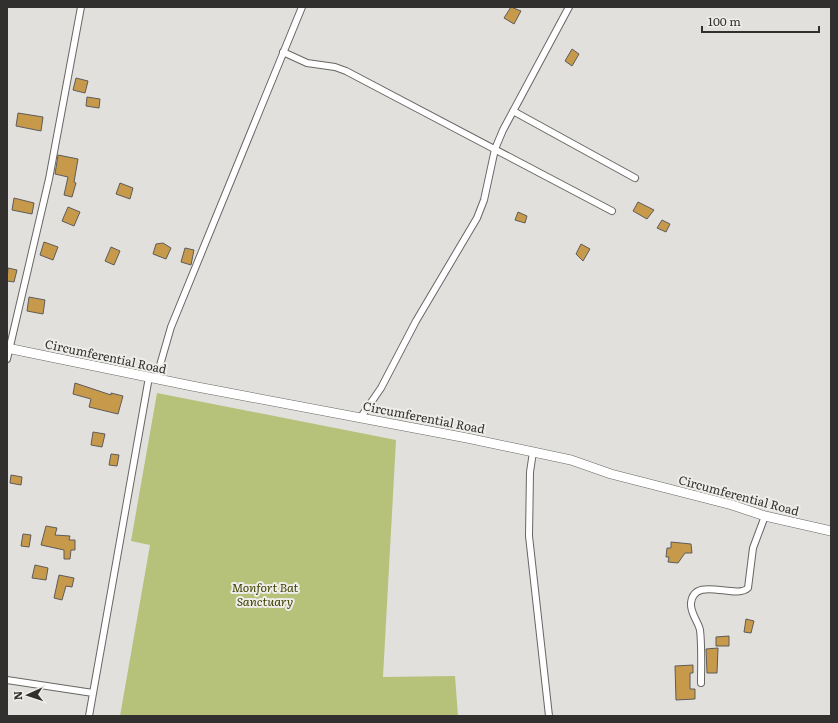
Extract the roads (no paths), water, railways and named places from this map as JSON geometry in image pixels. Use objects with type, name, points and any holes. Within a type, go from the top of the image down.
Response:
[{"type":"main road","name":"Circumferential Road","points":[[9,348],[152,378],[361,417],[571,460],[611,474],[732,505],[765,516],[831,531]]},
{"type":"street","points":[[7,359],[49,179],[81,7]]},
{"type":"street","points":[[89,716],[152,378],[171,327],[302,7]]},
{"type":"street","points":[[361,417],[381,388],[416,321],[477,218],[484,200],[495,149],[513,111],[569,7]]},
{"type":"street","points":[[283,52],[307,63],[336,67],[346,71],[612,211]]},
{"type":"street","points":[[513,111],[635,178]]},
{"type":"street","points":[[533,452],[530,472],[529,536],[549,716]]},
{"type":"street","points":[[701,683],[700,630],[691,607],[692,601],[698,592],[705,589],[743,592],[748,588],[753,548],[765,516]]},
{"type":"street","points":[[7,680],[93,693]]},
{"type":"park label","name":"Monfort Bat Sanctuary","points":[[265,594]]}]
